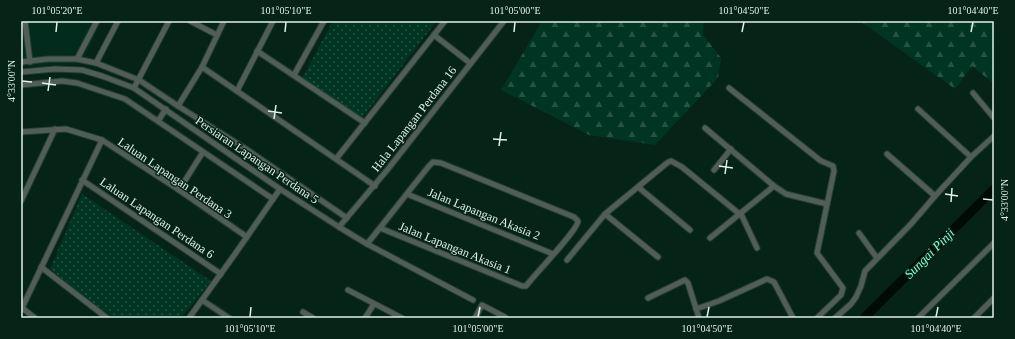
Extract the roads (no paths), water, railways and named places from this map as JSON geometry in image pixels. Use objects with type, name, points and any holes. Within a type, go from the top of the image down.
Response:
[{"type":"street","points":[[26,21],[30,62]]},
{"type":"street","points":[[77,58],[96,21]]},
{"type":"street","points":[[96,63],[118,21]]},
{"type":"street","points":[[134,88],[170,21]]},
{"type":"street","points":[[190,21],[217,35]]},
{"type":"street","points":[[178,106],[202,66],[224,21]]},
{"type":"street","points":[[236,91],[273,21]]},
{"type":"street","points":[[294,75],[324,21]]},
{"type":"street","points":[[336,159],[445,21]]},
{"type":"street","name":"Hala Lapangan Perdana 16","points":[[339,227],[375,186],[504,21]]},
{"type":"street","points":[[434,35],[470,64]]},
{"type":"street","points":[[257,51],[365,123]]},
{"type":"street","points":[[21,62],[77,58],[96,63],[138,80],[246,149],[347,218]]},
{"type":"street","points":[[202,66],[375,186]]},
{"type":"street","name":"Persiaran Lapangan Perdana 5","points":[[21,72],[60,68],[82,70],[134,88],[280,189],[339,227],[367,244],[473,300]]},
{"type":"street","points":[[21,85],[62,81],[78,83],[125,99],[273,199]]},
{"type":"street","points":[[729,88],[821,161],[833,166],[834,171],[817,253],[843,288],[843,291],[820,317]]},
{"type":"street","points":[[973,93],[994,118]]},
{"type":"street","points":[[158,121],[166,109]]},
{"type":"street","points":[[918,109],[971,157]]},
{"type":"street","points":[[705,128],[774,186],[786,194],[827,204]]},
{"type":"street","points":[[21,201],[55,129]]},
{"type":"street","name":"Laluan Lapangan Perdana 3","points":[[21,132],[66,129],[102,140],[179,190],[246,237]]},
{"type":"street","points":[[836,318],[851,304],[856,297],[865,271],[911,224],[971,157],[994,136]]},
{"type":"street","points":[[35,318],[22,307],[102,140]]},
{"type":"street","points":[[714,170],[731,149]]},
{"type":"street","points":[[179,190],[203,152]]},
{"type":"street","points":[[887,154],[935,196]]},
{"type":"street","points":[[567,260],[605,214],[667,162],[671,161],[682,167],[742,216],[757,248]]},
{"type":"street","points":[[367,244],[433,162],[441,163],[574,217],[578,221],[578,224],[553,254]]},
{"type":"street","name":"Laluan Lapangan Perdana 6","points":[[82,180],[221,274]]},
{"type":"street","points":[[710,238],[774,186]]},
{"type":"street","points":[[638,187],[690,230]]},
{"type":"street","points":[[189,318],[280,189]]},
{"type":"street","name":"Jalan Lapangan Akasia 2","points":[[407,194],[553,254]]},
{"type":"street","points":[[605,214],[658,257]]},
{"type":"street","name":"Jalan Lapangan Akasia 1","points":[[380,228],[522,286],[526,286],[553,254]]},
{"type":"street","points":[[859,233],[877,258]]},
{"type":"street","points":[[918,318],[994,243]]},
{"type":"street","points":[[41,267],[107,318]]},
{"type":"street","points":[[696,309],[719,301],[767,279],[774,282],[793,318]]},
{"type":"street","points":[[648,298],[685,280],[688,283],[699,318]]},
{"type":"street","points":[[348,290],[402,318]]},
{"type":"street","points":[[974,318],[994,298]]},
{"type":"street","points":[[202,300],[229,318]]},
{"type":"street","points":[[365,318],[374,304]]},
{"type":"street","points":[[475,318],[482,305],[505,317]]},
{"type":"street","points":[[303,312],[313,318]]},
{"type":"waterway","name":"Sungai Pinji","points":[[864,318],[994,189]]}]
